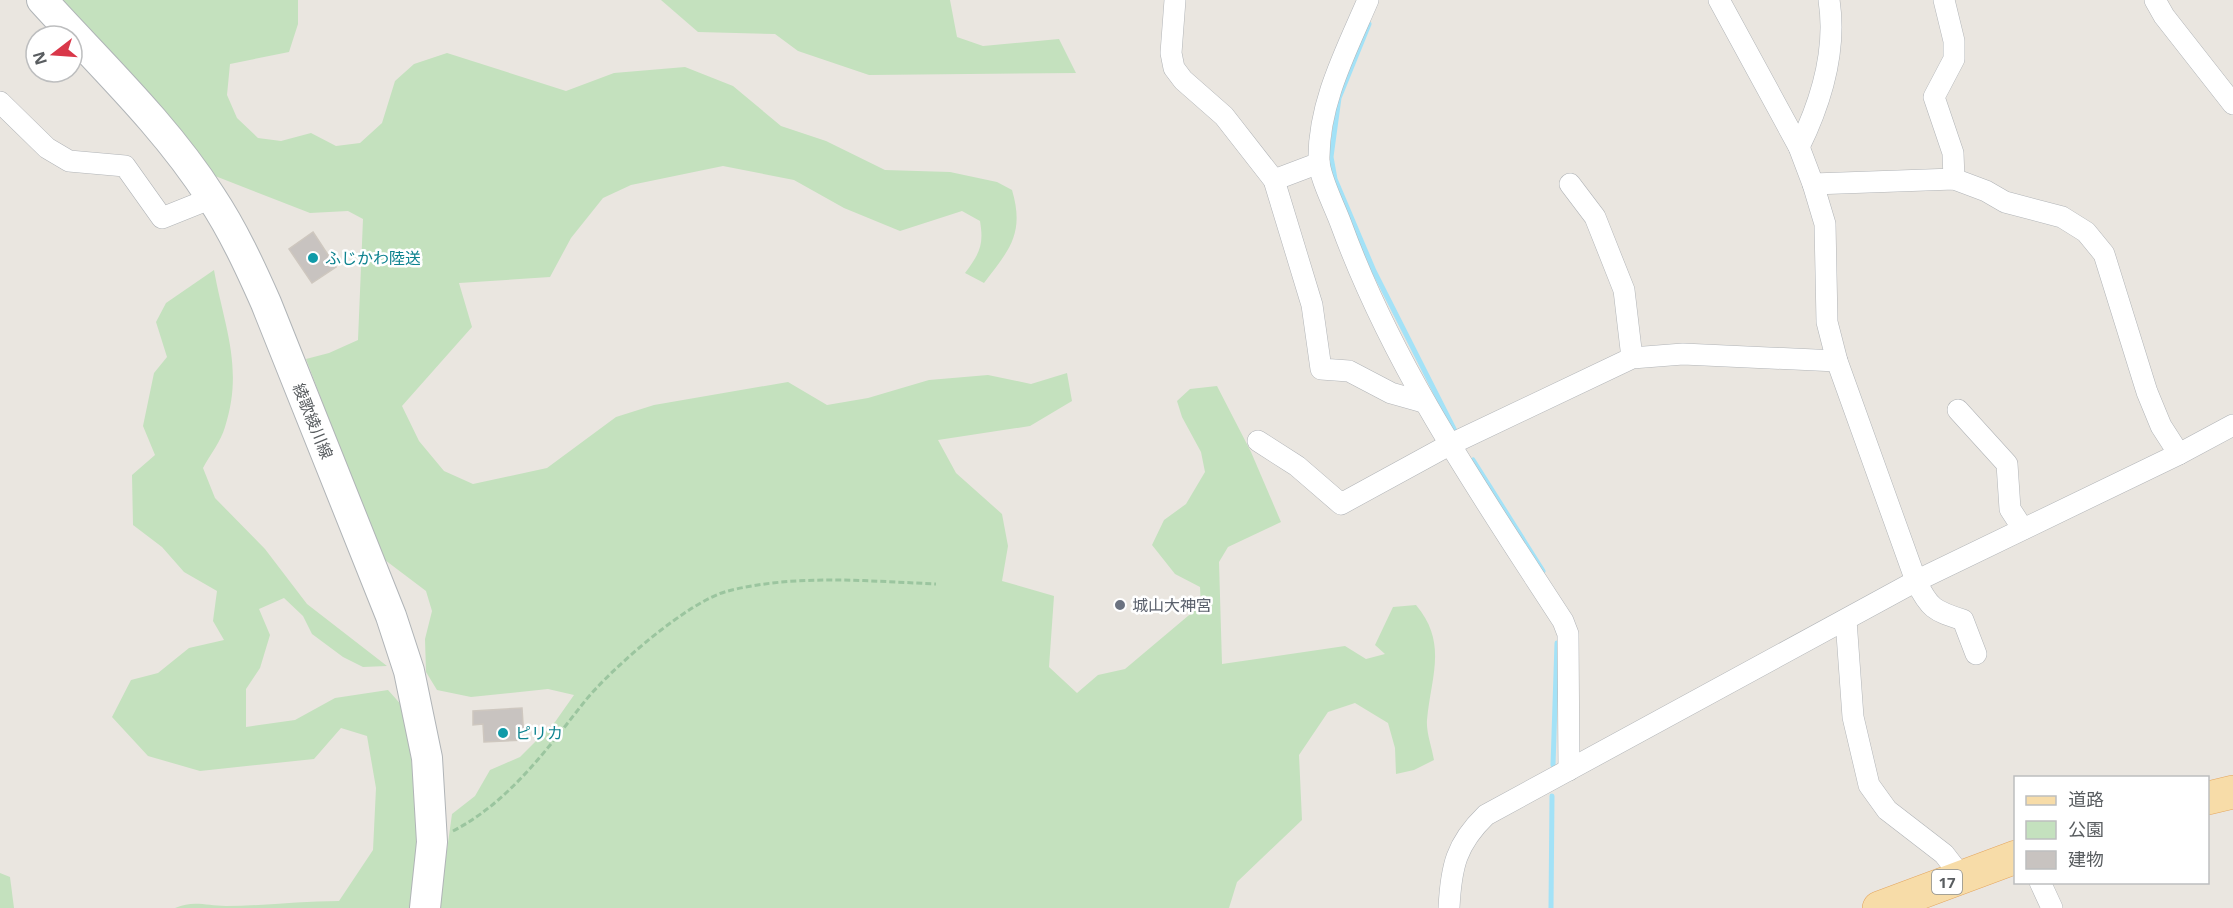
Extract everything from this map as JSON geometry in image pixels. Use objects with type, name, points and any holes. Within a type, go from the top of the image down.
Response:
[{"type":"main road","name":"綾歌綾川線","points":[[42,0],[155,124],[212,198],[249,266],[266,303],[391,616],[420,716],[427,758],[432,842],[425,908]]},
{"type":"main road","points":[[2209,798],[2233,792]]},
{"type":"main road","name":"17","points":[[1879,908],[2014,858]]},
{"type":"street","points":[[1175,0],[1171,53],[1174,68],[1183,80],[1224,116],[1274,180],[1312,305],[1321,369],[1349,371],[1391,393],[1423,402]]},
{"type":"street","points":[[1368,0],[1330,89],[1319,163],[1355,262],[1389,338],[1423,402],[1563,621],[1568,634],[1569,770]]},
{"type":"street","points":[[1719,0],[1799,147],[1813,184],[1825,224],[1827,322],[1837,361],[1916,581],[1926,601],[1935,611],[1963,620],[1976,654]]},
{"type":"street","points":[[1799,147],[1820,99],[1832,37],[1829,0]]},
{"type":"street","points":[[1944,0],[1954,41],[1954,59],[1934,97],[1953,153],[1954,179]]},
{"type":"street","points":[[2155,0],[2164,16],[2233,104]]},
{"type":"street","points":[[0,102],[47,148],[69,161],[125,166],[162,218],[212,198]]},
{"type":"street","points":[[1274,180],[1319,163]]},
{"type":"street","points":[[1813,184],[1954,179],[1986,191],[2005,202],[2062,217],[2086,232],[2104,254],[2146,392],[2161,426],[2179,454]]},
{"type":"street","points":[[1570,184],[1595,217],[1624,290],[1632,358]]},
{"type":"street","points":[[1258,441],[1297,466],[1341,504],[1449,445],[1632,358],[1683,354],[1837,361]]},
{"type":"street","points":[[1958,410],[2007,464],[2010,509],[2023,529]]},
{"type":"street","points":[[1449,908],[1455,857],[1486,815],[1524,792],[1569,770],[1916,581],[2179,454],[2233,424]]},
{"type":"street","points":[[1846,620],[1853,717],[1869,785],[1887,810],[1944,854],[1961,876]]},
{"type":"street","points":[[2041,884],[2052,908]]},
{"type":"path","points":[[432,842],[470,822],[513,788],[603,678],[678,617],[725,592],[776,583],[847,580],[936,584]]},
{"type":"green space","points":[[56,0],[298,0],[298,24],[289,52],[230,64],[227,95],[237,118],[258,138],[281,141],[311,133],[336,146],[360,143],[382,123],[395,81],[414,64],[447,53],[566,91],[614,73],[685,67],[733,86],[781,126],[826,141],[885,170],[950,172],[997,182],[1012,190],[1017,218],[1012,241],[1001,261],[984,283],[965,273],[980,248],[981,229],[980,221],[962,211],[900,231],[844,208],[794,180],[723,166],[631,185],[603,198],[571,238],[550,277],[459,283],[472,327],[402,406],[419,441],[444,471],[473,484],[547,468],[616,417],[654,405],[788,382],[827,405],[868,398],[929,380],[988,375],[1031,384],[1067,373],[1072,401],[1030,426],[938,440],[956,473],[1002,514],[1008,546],[1002,581],[1054,596],[1049,667],[1077,693],[1098,675],[1125,669],[1201,605],[1200,587],[1175,574],[1152,545],[1164,520],[1186,504],[1205,472],[1201,452],[1182,417],[1177,401],[1190,389],[1217,386],[1251,452],[1281,522],[1228,547],[1219,562],[1222,664],[1345,646],[1366,659],[1385,654],[1375,645],[1393,607],[1416,605],[1426,619],[1435,646],[1434,674],[1427,725],[1434,760],[1414,770],[1396,774],[1395,748],[1388,723],[1355,703],[1328,712],[1299,755],[1302,820],[1237,882],[1229,908],[439,908],[452,814],[475,796],[490,770],[520,757],[555,722],[574,695],[548,689],[471,697],[437,690],[426,672],[425,639],[432,611],[426,591],[381,557],[306,359],[329,353],[358,340],[363,219],[348,211],[310,213],[210,174],[84,32],[84,24],[77,24]]},
{"type":"green space","points":[[661,0],[950,0],[957,37],[983,46],[1059,39],[1076,73],[869,75],[798,51],[775,34],[698,32]]},
{"type":"green space","points":[[214,270],[233,366],[230,406],[223,432],[203,468],[215,498],[265,549],[307,604],[387,666],[363,667],[343,657],[312,634],[303,616],[284,598],[259,609],[270,635],[260,668],[246,689],[246,727],[295,720],[335,698],[388,690],[405,709],[414,782],[420,850],[411,908],[175,908],[194,904],[240,906],[339,901],[373,850],[376,788],[367,736],[341,728],[314,759],[200,771],[148,756],[112,717],[131,680],[158,673],[189,648],[224,640],[213,621],[217,591],[184,572],[162,547],[133,525],[132,475],[155,455],[143,426],[154,373],[167,357],[156,322],[166,303]]},
{"type":"green space","points":[[0,873],[10,877],[14,908],[0,908]]},
{"type":"building","name":"ふじかわ陸送","points":[[313,232],[336,267],[312,283],[289,249]]},
{"type":"building","name":"ピリカ","points":[[522,708],[524,740],[484,742],[483,724],[473,725],[473,711]]},
{"type":"waterway","points":[[1369,24],[1339,98],[1331,157],[1335,179],[1374,271],[1456,433]]},
{"type":"waterway","points":[[1473,460],[1543,571]]},
{"type":"waterway","points":[[1553,765],[1557,643]]},
{"type":"waterway","points":[[1551,908],[1552,796]]},
{"type":"place","name":"ふじかわ陸送","points":[[313,258]]},
{"type":"place","name":"城山大神宮","points":[[1120,605]]},
{"type":"place","name":"ピリカ","points":[[503,733]]}]
